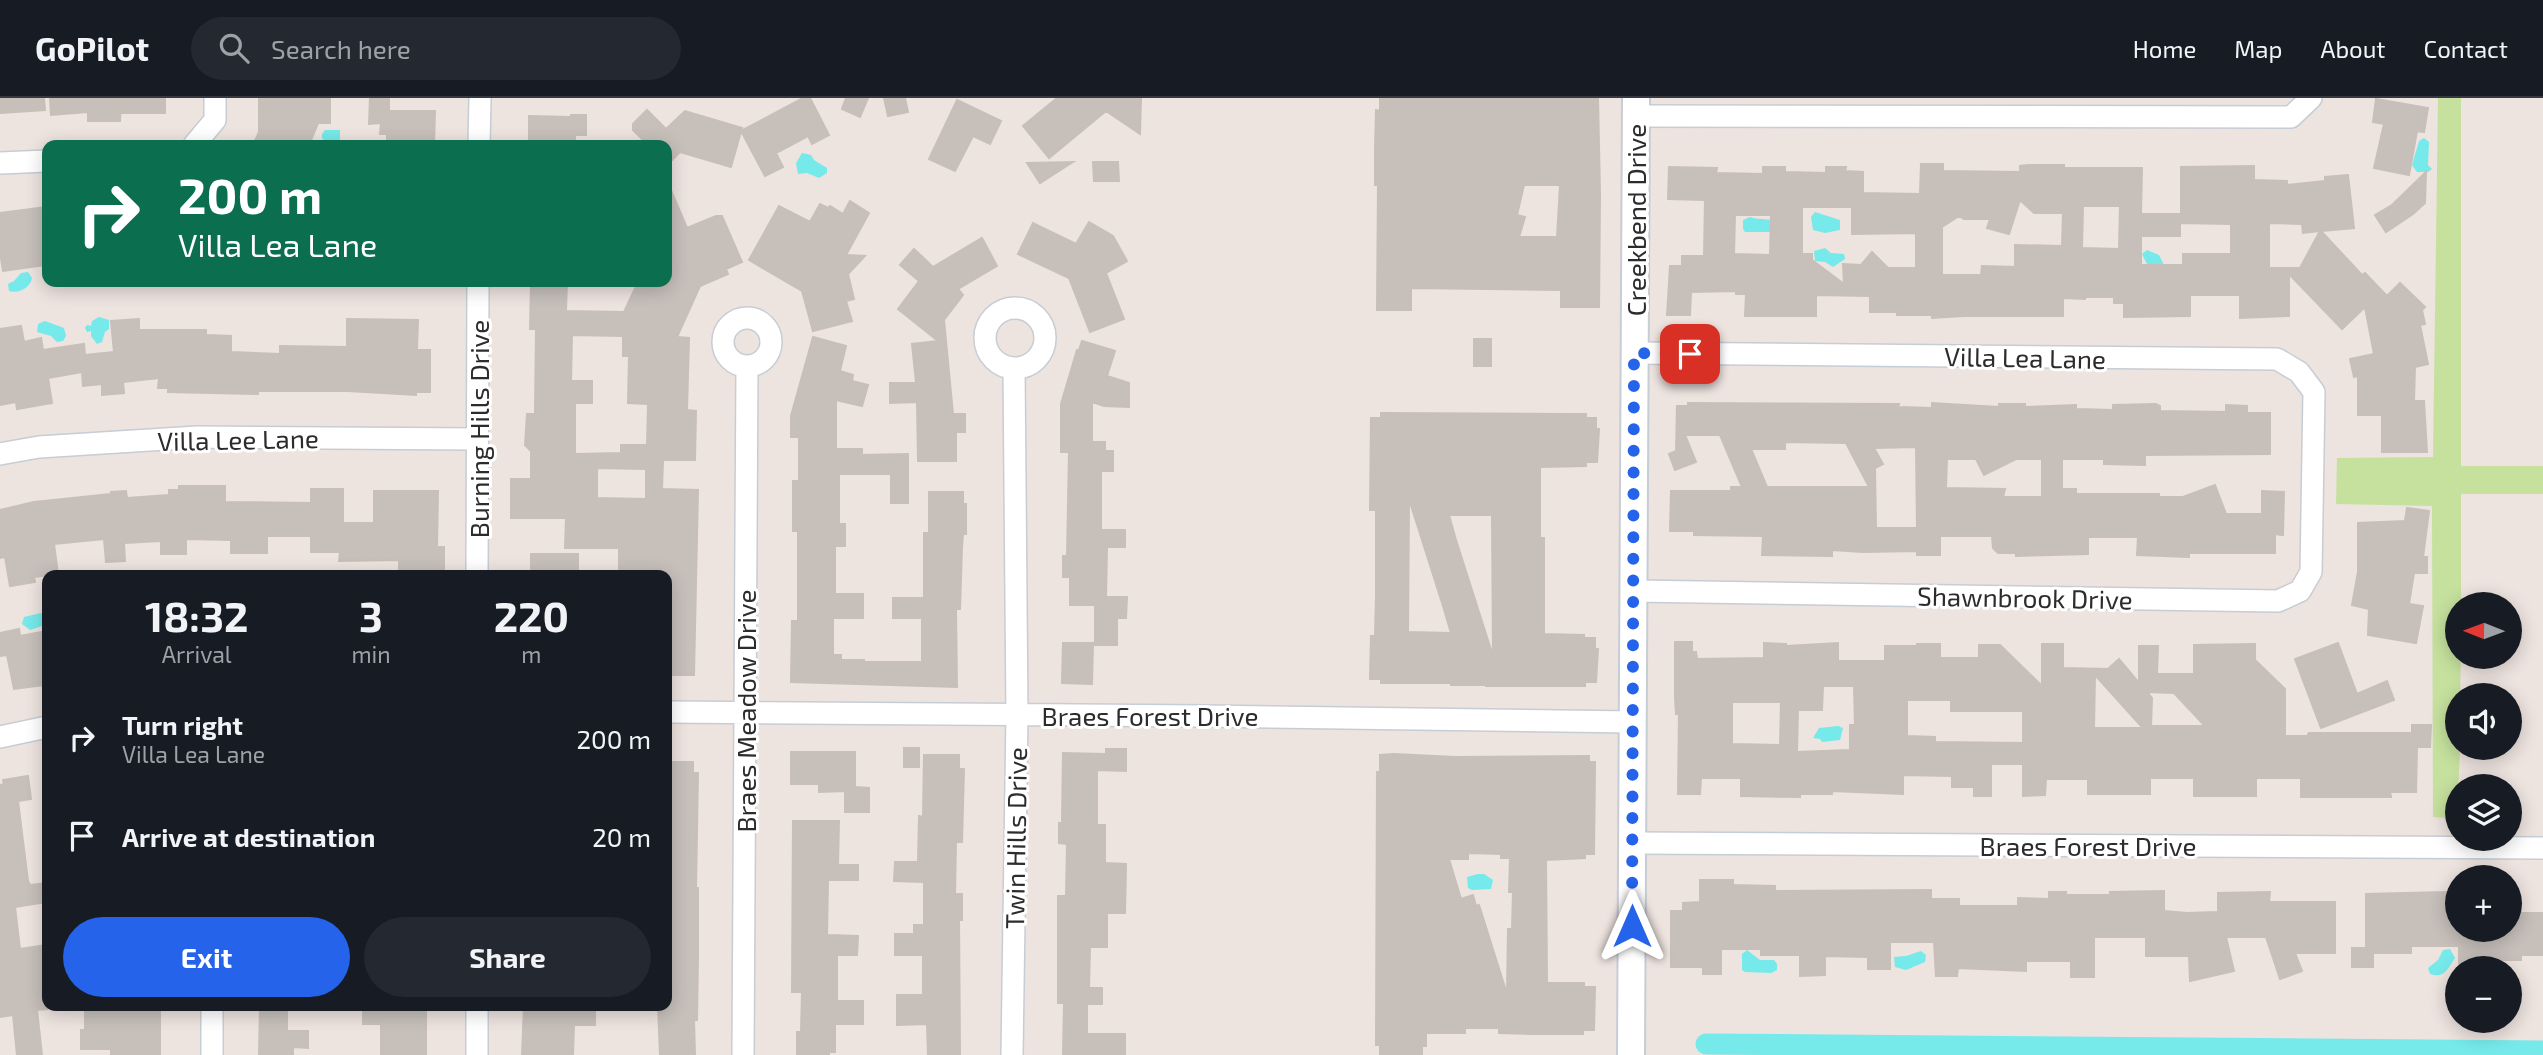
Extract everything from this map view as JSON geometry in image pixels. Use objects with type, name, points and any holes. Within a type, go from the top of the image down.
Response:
[{"type":"street","points":[[198,140],[215,120],[215,98]]},
{"type":"street","points":[[480,98],[480,140]]},
{"type":"street","points":[[1636,107],[2291,117],[2311,98]]},
{"type":"street","name":"Creekbend Drive","points":[[1631,1055],[1636,107]]},
{"type":"street","points":[[0,163],[42,161]]},
{"type":"street","name":"Burning Hills Drive","points":[[477,570],[478,287]]},
{"type":"street","name":"Villa Lea Lane","points":[[1634,353],[2277,359],[2299,372],[2314,392],[2313,480]]},
{"type":"street","name":"Braes Meadow Drive","points":[[743,1055],[747,366]]},
{"type":"street","name":"Twin Hills Drive","points":[[1012,1055],[1017,715],[1014,368]]},
{"type":"street","name":"Villa Lee Lane","points":[[0,454],[39,447],[197,437],[477,439]]},
{"type":"street","name":"Shawnbrook Drive","points":[[1633,591],[2278,601],[2300,591],[2311,572],[2313,480]]},
{"type":"street","name":"Braes Forest Drive","points":[[672,712],[1633,722]]},
{"type":"street","points":[[0,737],[42,728]]},
{"type":"street","name":"Braes Forest Drive","points":[[1632,843],[2543,848]]},
{"type":"street","points":[[212,1011],[212,1055]]},
{"type":"street","points":[[477,1011],[477,1055]]},
{"type":"green space","points":[[2438,98],[2461,98],[2461,466],[2543,466],[2543,494],[2461,494],[2461,592],[2445,592],[2445,669],[2461,669],[2460,683],[2445,683],[2445,760],[2459,760],[2459,774],[2445,774],[2445,818],[2433,817],[2432,506],[2336,504],[2337,458],[2433,457]]},
{"type":"water","points":[[325,130],[340,130],[340,140],[324,140],[322,134]]},
{"type":"water","points":[[2424,138],[2429,142],[2428,165],[2432,169],[2428,172],[2417,172],[2412,165],[2419,141]]},
{"type":"water","points":[[802,153],[811,155],[827,168],[827,173],[819,178],[807,173],[798,174],[796,163]]},
{"type":"water","points":[[1815,212],[1840,220],[1840,230],[1825,233],[1813,230],[1811,217]]},
{"type":"water","points":[[1750,217],[1774,221],[1774,232],[1745,232],[1743,220]]},
{"type":"water","points":[[1825,248],[1831,253],[1844,254],[1845,259],[1833,267],[1825,262],[1815,261],[1814,251]]},
{"type":"water","points":[[2147,250],[2159,255],[2164,265],[2149,268],[2142,254]]},
{"type":"water","points":[[28,272],[32,278],[26,287],[17,292],[9,291],[8,284],[21,273]]},
{"type":"water","points":[[99,317],[109,320],[109,329],[102,342],[97,344],[91,331],[87,332],[85,328],[87,325],[91,326],[92,321]]},
{"type":"water","points":[[45,321],[64,328],[66,336],[63,341],[57,342],[51,336],[37,332],[38,324]]},
{"type":"water","points":[[42,614],[42,626],[30,630],[22,624],[24,617]]},
{"type":"water","points":[[1819,728],[1843,728],[1840,740],[1822,742],[1813,738]]},
{"type":"water","points":[[1484,874],[1493,880],[1491,889],[1468,888],[1467,877]]},
{"type":"water","points":[[2450,949],[2454,956],[2445,956],[2443,974],[2430,974],[2428,968],[2438,960],[2443,950]]},
{"type":"water","points":[[1747,950],[1760,960],[1774,960],[1777,970],[1771,973],[1742,970],[1742,954]]},
{"type":"water","points":[[1921,951],[1926,955],[1925,962],[1906,970],[1895,967],[1894,957]]},
{"type":"building","points":[[0,98],[44,98],[45,110],[0,113]]},
{"type":"building","points":[[50,98],[121,99],[120,121],[88,121],[88,112],[51,115]]},
{"type":"building","points":[[122,98],[165,98],[165,113],[122,113]]},
{"type":"building","points":[[259,98],[330,98],[330,123],[318,123],[311,140],[255,140],[259,132]]},
{"type":"building","points":[[370,98],[389,98],[389,111],[435,111],[434,140],[387,140],[387,134],[380,134],[381,123],[369,124]]},
{"type":"building","points":[[803,98],[810,98],[829,135],[812,144],[808,136],[776,153],[783,167],[765,176],[741,131]]},
{"type":"building","points":[[846,98],[868,98],[860,117],[842,109]]},
{"type":"building","points":[[884,98],[905,98],[908,112],[888,116]]},
{"type":"building","points":[[1057,98],[1141,98],[1140,134],[1106,111],[1049,158],[1023,126]]},
{"type":"building","points":[[1380,98],[1598,98],[1599,307],[1561,307],[1561,290],[1411,288],[1411,310],[1377,310],[1378,185],[1375,185],[1375,149],[1376,110],[1380,111]],"holes":[[[1524,185],[1560,185],[1557,237],[1519,237],[1525,217],[1517,215]]]},
{"type":"building","points":[[2376,99],[2428,108],[2424,132],[2417,131],[2409,175],[2374,168],[2384,124],[2373,122]]},
{"type":"building","points":[[957,100],[1001,121],[990,144],[973,136],[955,171],[929,159]]},
{"type":"building","points":[[647,110],[666,129],[685,111],[742,128],[731,167],[680,152],[672,160],[672,140],[643,140],[633,130],[633,124]]},
{"type":"building","points":[[586,115],[586,135],[575,135],[575,140],[529,140],[529,116]]},
{"type":"building","points":[[1073,162],[1040,183],[1027,163]]},
{"type":"building","points":[[1093,162],[1118,162],[1119,181],[1094,181]]},
{"type":"building","points":[[1921,164],[1943,164],[1943,171],[2020,172],[2020,166],[2029,165],[2142,168],[2141,214],[2180,214],[2180,236],[2141,236],[2141,265],[2183,265],[2183,254],[2231,254],[2231,224],[2181,223],[2181,167],[2254,166],[2254,180],[2287,181],[2287,185],[2325,181],[2325,177],[2348,175],[2354,228],[2321,231],[2362,275],[2365,273],[2387,296],[2400,283],[2425,307],[2422,310],[2425,324],[2420,325],[2428,364],[2415,367],[2414,401],[2424,401],[2427,452],[2382,452],[2382,415],[2358,415],[2358,376],[2354,377],[2350,359],[2374,354],[2365,307],[2342,329],[2289,274],[2289,316],[2240,318],[2240,295],[2190,295],[2190,316],[2124,317],[2124,303],[2114,303],[2114,297],[2085,297],[2063,298],[2063,316],[1932,318],[1932,315],[1870,312],[1870,296],[1816,295],[1816,316],[1745,316],[1746,294],[1736,294],[1736,291],[1691,292],[1690,315],[1667,315],[1670,266],[1682,266],[1682,256],[1704,256],[1705,200],[1668,199],[1669,167],[1717,168],[1716,173],[1763,174],[1763,167],[1785,167],[1785,172],[1826,173],[1826,167],[1846,167],[1845,171],[1863,172],[1863,193],[1920,194]],"holes":[[[2020,200],[2034,213],[2063,213],[2062,246],[2015,245],[2015,267],[1982,266],[1981,275],[1942,275],[1942,227],[1959,216],[1964,219],[1990,219],[1987,228],[2009,234]],[[2083,206],[2120,206],[2119,249],[2082,248]],[[1802,207],[1852,207],[1852,234],[1916,233],[1916,268],[1888,268],[1872,252],[1861,265],[1843,264],[1844,284],[1812,260],[1812,254],[1802,254]],[[1735,215],[1771,215],[1770,255],[1734,254]],[[2269,223],[2302,224],[2303,233],[2320,231],[2300,268],[2269,268]]]},
{"type":"building","points":[[2426,172],[2425,203],[2386,232],[2375,215],[2392,205]]},
{"type":"building","points":[[672,193],[687,228],[722,216],[742,262],[726,269],[728,274],[700,286],[677,337],[689,338],[687,410],[696,411],[695,460],[663,460],[662,489],[698,490],[694,675],[672,675],[672,570],[619,570],[619,548],[565,548],[566,518],[511,518],[511,479],[531,479],[531,451],[525,445],[527,414],[535,414],[536,329],[530,329],[531,287],[567,287],[566,311],[624,312],[636,287],[672,287]],"holes":[[[572,335],[623,336],[623,356],[629,356],[628,403],[648,404],[647,445],[621,445],[621,453],[575,454],[575,403],[592,403],[592,381],[571,381]],[[597,468],[646,469],[646,499],[597,498]]]},
{"type":"building","points":[[850,201],[869,213],[846,255],[865,256],[848,274],[854,299],[846,301],[852,321],[813,331],[802,291],[749,260],[779,206],[810,222],[820,204],[828,208],[830,206],[843,214]]},
{"type":"building","points":[[42,208],[42,266],[3,271],[0,213]]},
{"type":"building","points":[[1089,222],[1113,236],[1127,261],[1106,273],[1124,319],[1090,332],[1069,278],[1018,254],[1033,223],[1076,244]]},
{"type":"building","points":[[982,238],[997,266],[958,289],[963,295],[944,320],[953,414],[965,414],[965,432],[956,432],[956,461],[918,461],[917,402],[890,403],[890,383],[916,383],[912,344],[938,341],[898,309],[919,281],[900,265],[914,249],[933,267]]},
{"type":"building","points":[[139,319],[139,330],[206,330],[206,335],[231,336],[231,352],[280,354],[280,346],[347,347],[347,319],[418,320],[417,350],[430,350],[430,392],[416,392],[416,395],[348,391],[258,391],[258,394],[168,392],[168,388],[158,388],[159,378],[123,382],[124,393],[102,395],[102,384],[83,386],[82,372],[48,378],[52,403],[17,409],[16,402],[0,405],[0,329],[21,326],[24,342],[41,338],[43,350],[84,344],[85,355],[114,352],[111,321]]},
{"type":"building","points":[[813,337],[846,346],[840,371],[853,375],[852,381],[868,385],[862,406],[836,400],[836,449],[862,449],[862,455],[908,454],[908,503],[891,503],[891,474],[839,474],[839,524],[845,524],[845,546],[835,546],[835,594],[863,594],[863,618],[833,618],[833,655],[841,655],[841,660],[864,662],[922,662],[922,618],[893,618],[893,598],[924,598],[924,533],[929,533],[929,492],[963,492],[963,504],[966,504],[966,534],[963,534],[960,609],[956,609],[957,687],[791,682],[792,621],[798,621],[798,531],[793,531],[793,481],[799,481],[799,437],[791,437],[791,416]]},
{"type":"building","points":[[1474,339],[1491,339],[1491,366],[1474,366]]},
{"type":"building","points":[[1082,341],[1115,351],[1107,376],[1129,383],[1129,407],[1104,406],[1092,402],[1092,442],[1105,442],[1105,451],[1113,451],[1113,471],[1101,471],[1101,530],[1125,530],[1125,547],[1107,547],[1106,597],[1127,597],[1126,618],[1117,618],[1117,645],[1095,645],[1095,605],[1070,605],[1070,577],[1063,577],[1063,556],[1067,556],[1069,452],[1061,452],[1061,404]]},
{"type":"building","points":[[1688,403],[1899,404],[1898,407],[1932,408],[1932,403],[1999,407],[1999,404],[2025,404],[2025,407],[2076,405],[2076,409],[2113,410],[2113,405],[2156,404],[2160,406],[2160,411],[2226,412],[2226,405],[2247,406],[2247,413],[2270,413],[2270,454],[2145,455],[2145,465],[2104,464],[2104,459],[2062,459],[2062,489],[2076,489],[2076,494],[2159,494],[2159,497],[2183,497],[2215,485],[2226,514],[2262,514],[2262,491],[2284,492],[2283,535],[2275,534],[2275,553],[2189,553],[2189,557],[2137,555],[2138,537],[2088,537],[2088,554],[2016,556],[2016,553],[1998,553],[1993,548],[1992,536],[1940,536],[1940,555],[1917,555],[1917,551],[1832,550],[1832,556],[1762,555],[1763,536],[1694,535],[1694,531],[1670,531],[1671,491],[1731,491],[1731,487],[1742,487],[1720,435],[1685,435],[1696,462],[1675,470],[1669,454],[1676,451],[1677,406],[1688,406]],"holes":[[[1785,442],[1846,443],[1869,487],[1767,487],[1751,449],[1785,449]],[[1916,447],[1917,528],[1876,528],[1875,468],[1883,464],[1874,448]],[[1947,459],[1976,459],[1984,475],[2016,459],[2042,459],[2042,497],[2003,497],[2005,489],[1946,488]]]},
{"type":"building","points":[[1381,413],[1586,414],[1586,418],[1596,418],[1596,429],[1599,429],[1597,462],[1586,462],[1586,466],[1540,467],[1540,538],[1544,538],[1544,634],[1584,635],[1584,638],[1595,638],[1595,649],[1598,649],[1596,682],[1585,682],[1585,686],[1486,686],[1381,683],[1381,679],[1370,679],[1371,636],[1375,636],[1376,596],[1376,510],[1370,510],[1371,418],[1381,418]],"holes":[[[1409,499],[1443,606],[1451,633],[1408,632]],[[1449,515],[1492,515],[1493,656],[1456,540]]]},
{"type":"building","points":[[179,486],[225,486],[225,502],[311,503],[311,489],[343,489],[343,523],[374,523],[374,491],[438,491],[437,547],[444,547],[444,570],[399,569],[399,560],[339,561],[340,552],[311,552],[311,536],[267,536],[267,553],[231,553],[231,540],[186,539],[186,554],[161,554],[161,541],[124,543],[125,561],[106,562],[104,539],[54,544],[57,570],[42,570],[42,576],[34,577],[35,582],[10,586],[5,557],[0,558],[0,510],[34,502],[111,492],[126,491],[127,498],[169,495],[169,490],[179,490]]},
{"type":"building","points":[[2407,508],[2429,511],[2423,557],[2427,557],[2427,573],[2414,573],[2409,604],[2423,606],[2416,643],[2368,635],[2369,609],[2352,605],[2358,572],[2358,523],[2405,521]]},
{"type":"building","points":[[531,554],[578,554],[578,570],[531,570]]},
{"type":"building","points":[[19,629],[20,636],[42,632],[42,685],[14,689],[7,655],[0,656],[0,633]]},
{"type":"building","points":[[1675,642],[1692,642],[1692,652],[1696,652],[1697,659],[1764,658],[1764,643],[1786,646],[1838,643],[1838,661],[1885,661],[1885,646],[1917,644],[1940,644],[1940,658],[1979,658],[1979,645],[2000,645],[2042,686],[2042,644],[2063,644],[2063,668],[2108,669],[2119,659],[2139,683],[2139,646],[2158,646],[2157,674],[2194,674],[2194,645],[2255,644],[2255,660],[2285,689],[2285,736],[2307,736],[2309,733],[2412,733],[2412,725],[2431,725],[2430,747],[2417,747],[2416,792],[2390,792],[2391,797],[2301,797],[2301,778],[2256,778],[2256,796],[2194,796],[2194,778],[2150,778],[2150,794],[2088,794],[2088,779],[2046,779],[2045,795],[2023,796],[2023,764],[1991,764],[1991,796],[1974,796],[1974,787],[1952,787],[1952,776],[1903,775],[1903,794],[1832,791],[1832,794],[1800,794],[1800,797],[1741,796],[1741,778],[1701,778],[1700,794],[1678,794],[1679,714],[1676,714]],"holes":[[[2095,675],[2143,728],[2094,728]],[[1823,686],[1854,686],[1855,725],[1850,725],[1850,750],[1797,752],[1798,710],[1822,710]],[[2147,692],[2174,693],[2205,726],[2151,726],[2152,698]],[[1907,700],[1951,700],[1951,711],[2023,711],[2023,743],[1935,742],[1935,737],[1907,736]],[[1732,702],[1781,702],[1780,745],[1732,744]]]},
{"type":"building","points":[[1063,643],[1093,643],[1092,684],[1062,683]]},
{"type":"building","points":[[2338,643],[2357,694],[2387,681],[2394,700],[2321,728],[2295,659]]},
{"type":"building","points":[[904,748],[919,748],[919,767],[904,767]]},
{"type":"building","points":[[1106,749],[1126,749],[1126,771],[1097,770],[1097,825],[1105,825],[1105,863],[1126,864],[1125,913],[1107,913],[1107,947],[1090,947],[1089,988],[1102,988],[1102,1004],[1087,1004],[1087,1034],[1125,1034],[1125,1055],[1063,1055],[1064,1003],[1058,1003],[1058,896],[1066,896],[1067,844],[1059,843],[1059,823],[1062,823],[1063,753],[1106,754]]},
{"type":"building","points":[[791,752],[855,752],[855,787],[869,788],[869,812],[845,812],[845,791],[819,792],[819,784],[791,784]]},
{"type":"building","points":[[924,755],[959,755],[959,769],[964,769],[962,842],[956,842],[955,894],[962,894],[962,920],[959,920],[960,1055],[928,1055],[927,1024],[897,1025],[897,995],[923,995],[923,955],[895,955],[895,934],[914,934],[914,925],[924,925],[924,882],[894,881],[895,862],[918,862],[919,816],[923,817]]},
{"type":"building","points":[[1380,755],[1589,756],[1589,762],[1595,762],[1594,854],[1585,854],[1585,858],[1546,860],[1547,983],[1584,983],[1584,987],[1595,987],[1594,1030],[1583,1030],[1583,1034],[1533,1034],[1499,1033],[1499,1028],[1465,1028],[1465,1033],[1426,1033],[1426,1046],[1422,1046],[1422,1055],[1380,1055],[1380,1045],[1376,1045],[1377,772],[1380,772]],"holes":[[[1468,853],[1501,854],[1501,858],[1510,858],[1509,892],[1513,892],[1512,929],[1508,929],[1507,994],[1479,905],[1476,906],[1473,895],[1461,899],[1449,859],[1468,859]]]},
{"type":"building","points":[[672,762],[693,762],[693,773],[698,773],[695,1055],[660,1055],[658,1011],[672,1011]]},
{"type":"building","points":[[28,776],[31,799],[18,801],[28,881],[30,885],[42,884],[42,903],[15,907],[20,949],[42,946],[42,1010],[37,1010],[42,1055],[17,1055],[13,1015],[0,1017],[0,785],[4,784],[3,780]]},
{"type":"building","points":[[793,821],[839,821],[838,865],[858,865],[858,880],[828,880],[827,935],[858,936],[857,955],[837,955],[837,1001],[863,1001],[863,1024],[835,1024],[835,1052],[829,1052],[829,1055],[797,1055],[797,1032],[801,1032],[802,992],[792,992]]},
{"type":"building","points":[[1700,880],[1733,880],[1733,885],[1775,886],[1775,891],[1931,890],[1931,899],[1959,899],[1959,906],[2018,906],[2018,898],[2049,899],[2049,892],[2066,892],[2066,895],[2110,895],[2110,892],[2164,891],[2164,911],[2187,913],[2218,912],[2218,893],[2270,892],[2269,902],[2335,902],[2335,953],[2295,953],[2302,971],[2280,979],[2266,937],[2226,937],[2234,971],[2190,981],[2189,956],[2146,956],[2146,937],[2094,937],[2094,977],[2071,977],[2071,961],[2026,961],[2026,971],[1958,968],[1957,976],[1936,976],[1934,942],[1890,942],[1890,969],[1868,969],[1868,957],[1825,956],[1825,975],[1800,976],[1800,955],[1761,955],[1761,949],[1721,949],[1721,974],[1703,974],[1703,967],[1671,967],[1671,911],[1683,911],[1683,903],[1700,902]]},
{"type":"building","points":[[2445,892],[2445,942],[2522,942],[2522,913],[2543,913],[2543,955],[2459,956],[2459,946],[2411,946],[2411,953],[2373,953],[2373,967],[2352,967],[2352,948],[2366,948],[2366,894]]},
{"type":"building","points":[[85,1011],[160,1011],[160,1055],[111,1055],[111,1049],[81,1049],[81,1030],[85,1030]]},
{"type":"building","points":[[260,1011],[287,1011],[287,1031],[308,1031],[308,1048],[293,1047],[293,1055],[259,1055]]},
{"type":"building","points":[[363,1011],[426,1011],[426,1055],[381,1055],[381,1024],[363,1024]]},
{"type":"building","points":[[524,1011],[595,1011],[595,1025],[574,1025],[573,1055],[522,1055]]},
{"type":"waterway","points":[[1706,1044],[2543,1051]]},
{"type":"route","points":[[1632,926],[1634,353],[1690,354]]}]
